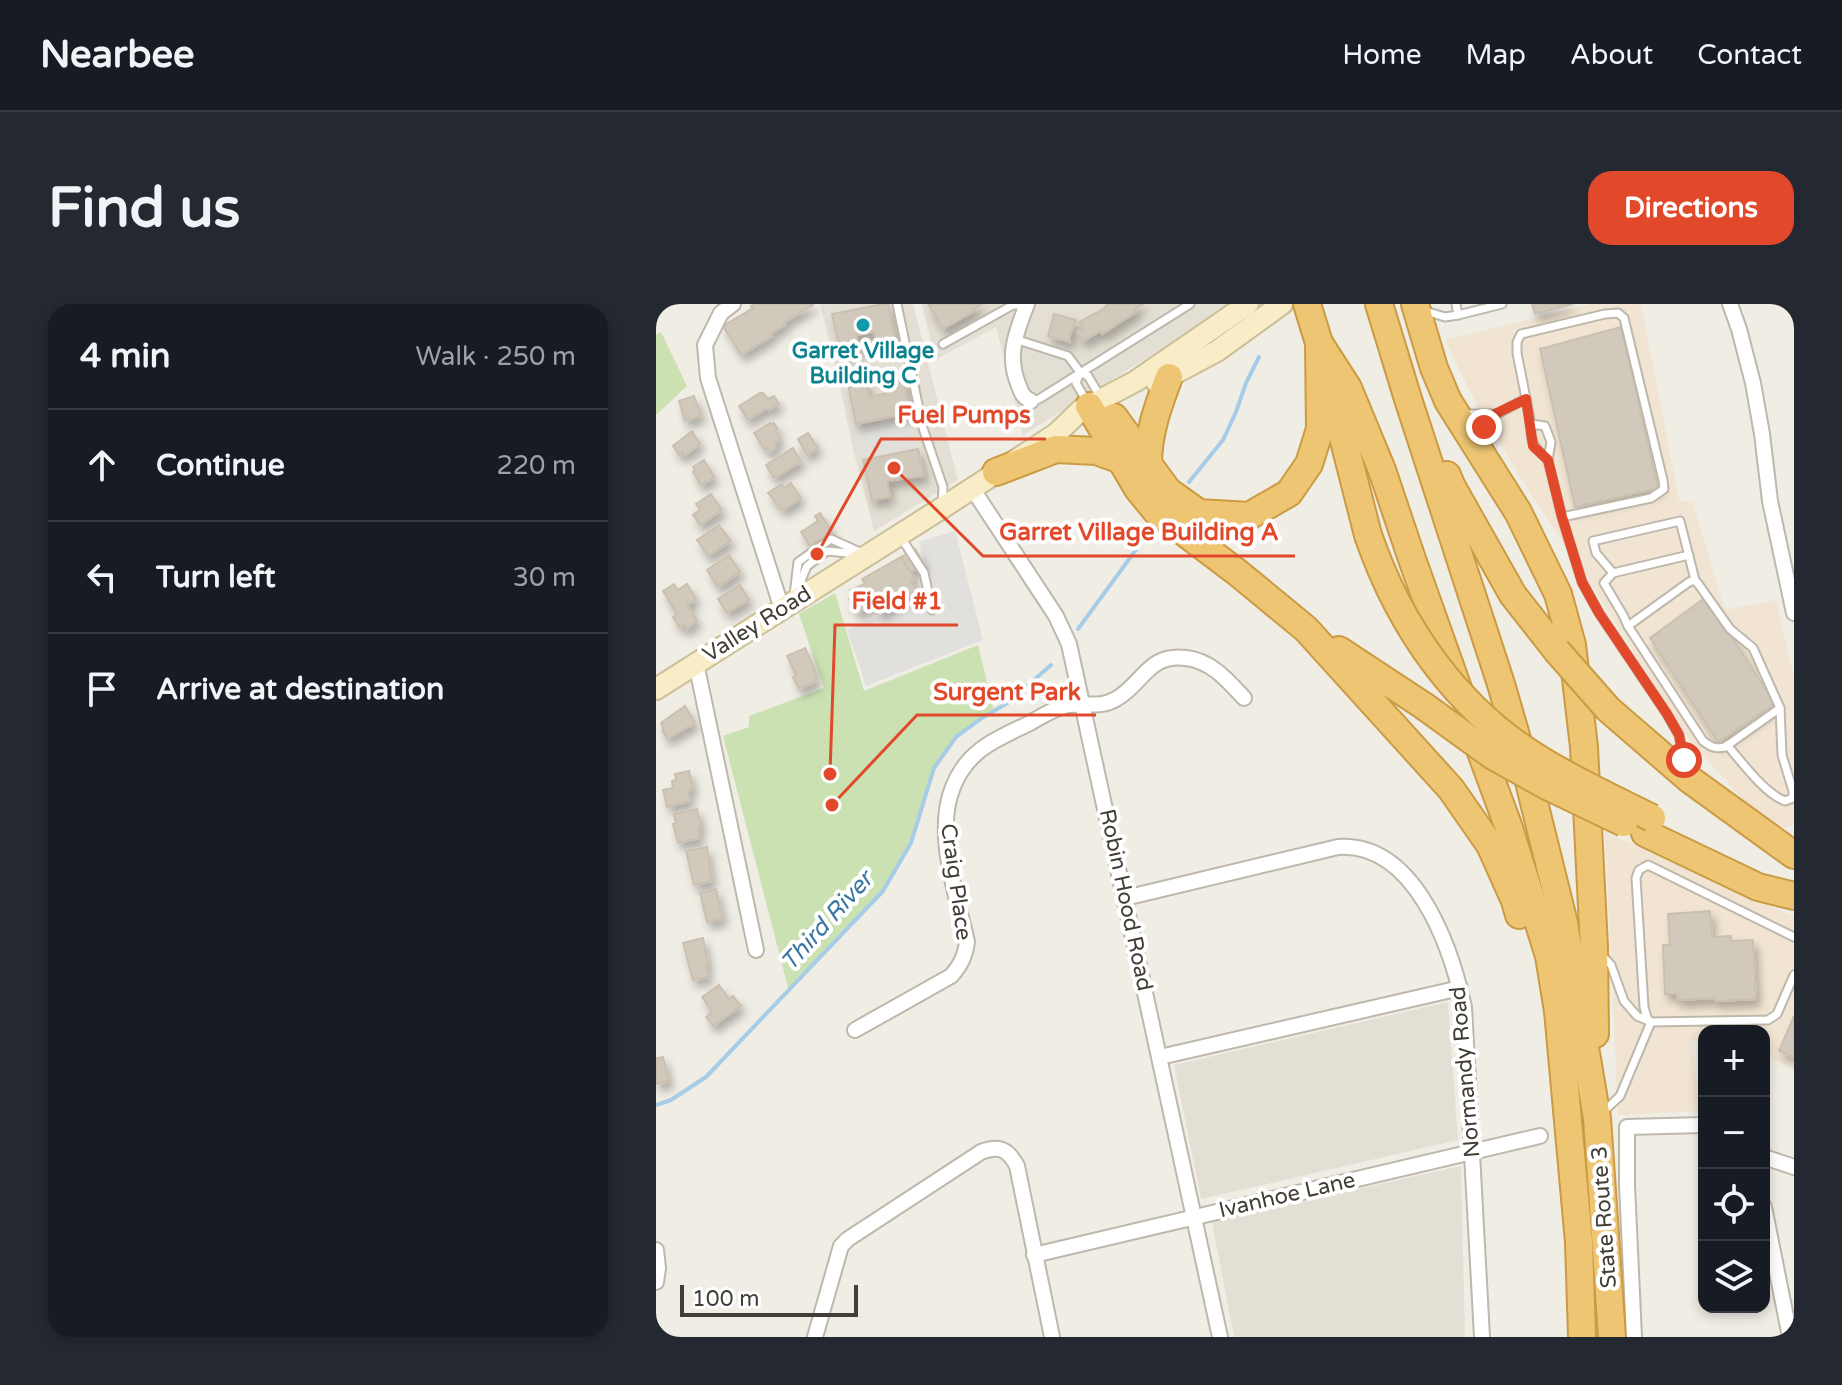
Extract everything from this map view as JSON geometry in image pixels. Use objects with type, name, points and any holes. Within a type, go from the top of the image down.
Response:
[{"type":"highway","points":[[1307,304],[1368,535],[1386,584],[1411,630],[1441,672],[1500,731],[1545,763],[1648,826]]},
{"type":"highway","points":[[1379,304],[1452,487],[1513,595],[1608,709],[1689,779],[1794,855]]},
{"type":"highway","points":[[1379,304],[1526,770],[1564,923],[1596,1108]]},
{"type":"highway","points":[[1415,305],[1434,368],[1454,411],[1518,512],[1558,594],[1572,645],[1584,747],[1594,947],[1596,1108]]},
{"type":"highway","points":[[1099,408],[1168,491],[1199,513],[1249,516],[1289,493],[1309,464],[1320,429],[1319,343]]},
{"type":"highway","name":"State Route 3","points":[[1319,343],[1348,388],[1382,470],[1509,828],[1549,956],[1558,1011],[1579,1242],[1582,1337]]},
{"type":"highway","points":[[1148,465],[1151,425],[1169,377]]},
{"type":"highway","points":[[1099,408],[1121,460],[1156,511],[1306,629],[1506,763],[1545,785],[1648,826],[1794,895]]},
{"type":"highway","points":[[996,472],[1056,449],[1096,451],[1121,460]]},
{"type":"highway","points":[[1306,629],[1451,789],[1490,845],[1515,901],[1533,965],[1554,1088],[1567,1116]]},
{"type":"highway","name":"State Route 3","points":[[1596,1108],[1612,1337]]},
{"type":"main road","name":"Valley Road","points":[[656,689],[1060,430],[1082,424],[1136,381],[1248,304]]},
{"type":"main road","name":"Valley Road","points":[[1099,408],[1169,377],[1217,351],[1282,304]]},
{"type":"street","points":[[733,304],[721,313],[705,345],[708,378],[787,605]]},
{"type":"street","points":[[1027,304],[1012,348],[1013,371],[1024,397],[1031,401]]},
{"type":"street","points":[[1730,304],[1753,383],[1770,501],[1794,613]]},
{"type":"street","name":"Robin Hood Road","points":[[972,488],[1056,616],[1069,644],[1220,1337]]},
{"type":"street","name":"Craig Place","points":[[855,1030],[951,976],[965,954],[967,942],[946,839],[948,806],[952,788],[961,771],[983,747],[1066,706],[1099,705],[1113,701],[1133,686],[1151,665],[1162,661],[1185,657],[1209,665],[1244,698]]},
{"type":"street","points":[[696,663],[756,950]]},
{"type":"street","name":"Normandy Road","points":[[1125,898],[1315,852],[1352,846],[1392,863],[1404,874],[1437,922],[1464,1007],[1482,1337]]},
{"type":"street","points":[[1160,1057],[1460,988]]},
{"type":"street","points":[[1634,1337],[1627,1127],[1698,1125]]},
{"type":"street","name":"Ivanhoe Lane","points":[[1034,1255],[1540,1136]]},
{"type":"street","points":[[815,1337],[841,1246],[990,1148],[1001,1149],[1011,1155],[1017,1166],[1052,1337]]},
{"type":"street","points":[[1770,1159],[1794,1167]]},
{"type":"street","points":[[1770,1237],[1790,1337]]},
{"type":"street","points":[[656,1250],[656,1282]]},
{"type":"lane","points":[[897,304],[923,428],[943,487],[942,508]]},
{"type":"lane","points":[[943,344],[1013,305],[1027,304]]},
{"type":"lane","points":[[1031,401],[1039,399],[1190,304]]},
{"type":"lane","points":[[1456,304],[1458,315]]},
{"type":"lane","points":[[1415,305],[1445,317],[1502,304]]},
{"type":"lane","points":[[1548,460],[1533,446],[1517,342],[1521,334],[1618,313],[1624,318],[1664,489],[1651,498],[1562,517]]},
{"type":"lane","points":[[1015,339],[1068,356],[1080,372],[1088,376],[1099,408]]},
{"type":"lane","points":[[1080,372],[1076,383],[1099,408]]},
{"type":"lane","points":[[1454,411],[1495,414],[1526,399]]},
{"type":"lane","points":[[1480,454],[1479,436],[1495,414]]},
{"type":"lane","points":[[1531,424],[1545,426],[1551,442],[1548,460],[1582,582],[1679,735],[1689,779]]},
{"type":"lane","points":[[1613,573],[1596,553],[1593,541],[1680,521],[1695,580],[1730,629],[1753,648],[1780,708],[1782,755],[1791,771],[1793,798],[1785,801],[1769,792],[1727,745]]},
{"type":"lane","points":[[899,535],[924,573],[932,610]]},
{"type":"lane","points":[[787,605],[798,562],[831,539],[867,555]]},
{"type":"lane","points":[[1689,555],[1613,573],[1604,583],[1628,626],[1703,741],[1717,749],[1727,745],[1780,708]]},
{"type":"lane","points":[[1628,626],[1695,580]]},
{"type":"lane","points":[[1651,1022],[1644,1007],[1636,878],[1639,870],[1648,865],[1794,937]]},
{"type":"lane","points":[[1594,947],[1611,965],[1624,1001],[1637,1016],[1651,1022],[1768,1020],[1777,1014],[1794,975]]},
{"type":"lane","points":[[1596,1108],[1620,1096],[1651,1022]]},
{"type":"shaded area","points":[[820,304],[913,304],[958,480],[874,531],[853,449]]},
{"type":"shaded area","points":[[922,304],[1234,304],[1023,435],[996,327],[935,360]]},
{"type":"shaded area","points":[[1591,304],[1641,304],[1679,500],[1693,503],[1725,610],[1776,600],[1794,678],[1794,825],[1776,829],[1754,812],[1687,737],[1531,495],[1477,405],[1445,340]]},
{"type":"shaded area","points":[[910,417],[916,446],[864,457],[858,428]]},
{"type":"shaded area","points":[[955,531],[983,640],[866,686],[847,629],[878,617],[917,592],[934,598],[919,542]]},
{"type":"shaded area","points":[[1605,832],[1794,917],[1794,1069],[1770,1058],[1770,1025],[1698,1025],[1698,1042],[1692,1042],[1698,1111],[1618,1115]]},
{"type":"shaded area","points":[[1448,1002],[1458,1140],[1201,1199],[1174,1065]]},
{"type":"shaded area","points":[[1461,1166],[1465,1337],[1234,1337],[1212,1222]]},
{"type":"green space","points":[[661,332],[687,386],[656,415],[656,335]]},
{"type":"green space","points":[[835,593],[864,691],[978,645],[994,711],[956,737],[934,768],[911,843],[883,891],[789,991],[723,736],[749,727],[749,716],[824,688],[799,614]]},
{"type":"building","points":[[755,304],[813,305],[741,355],[723,326]]},
{"type":"building","name":"Garret Village Building C","points":[[888,304],[896,344],[878,348],[874,332],[856,335],[859,351],[841,355],[832,314]]},
{"type":"building","points":[[928,304],[982,304],[943,329]]},
{"type":"building","points":[[1108,304],[1143,304],[1102,334],[1101,331],[1083,341],[1077,332],[1083,328],[1079,322]]},
{"type":"building","points":[[1532,304],[1573,304],[1535,314]]},
{"type":"building","points":[[1054,314],[1076,320],[1070,342],[1048,336]]},
{"type":"building","points":[[1621,327],[1658,488],[1575,507],[1540,349]]},
{"type":"building","points":[[902,373],[910,413],[856,424],[848,384],[866,381],[869,397],[888,393],[884,377]]},
{"type":"building","points":[[760,393],[768,399],[774,396],[779,404],[748,420],[739,406]]},
{"type":"building","points":[[694,396],[701,416],[685,421],[679,401]]},
{"type":"building","points":[[770,423],[778,429],[775,431],[780,440],[770,452],[767,448],[765,450],[754,433]]},
{"type":"building","points":[[692,431],[700,444],[685,455],[683,452],[679,455],[673,446]]},
{"type":"building","points":[[808,433],[818,448],[807,455],[798,439]]},
{"type":"building","points":[[793,448],[801,462],[774,478],[766,465]]},
{"type":"building","points":[[918,449],[924,476],[887,481],[890,497],[872,500],[863,460]]},
{"type":"building","points":[[704,460],[714,477],[701,485],[693,467]]},
{"type":"building","points":[[791,483],[801,498],[783,510],[768,493],[782,484],[784,488]]},
{"type":"building","points":[[711,494],[722,510],[700,525],[693,515],[700,510],[696,504]]},
{"type":"building","points":[[820,513],[832,531],[810,546],[801,532],[818,521],[815,516]]},
{"type":"building","points":[[719,525],[731,541],[708,556],[697,540]]},
{"type":"building","points":[[915,549],[924,564],[911,572],[901,557]]},
{"type":"building","points":[[729,555],[740,572],[718,587],[707,570]]},
{"type":"building","points":[[901,557],[915,579],[911,582],[917,590],[881,613],[876,604],[857,613],[849,599],[854,596],[850,590],[865,584],[862,579]]},
{"type":"building","points":[[674,584],[678,590],[687,584],[696,599],[687,605],[697,620],[687,629],[684,625],[680,628],[673,617],[677,614],[663,591]]},
{"type":"building","points":[[740,585],[749,600],[727,613],[718,599]]},
{"type":"building","points":[[1706,597],[1775,704],[1718,742],[1650,638]]},
{"type":"building","points":[[805,648],[817,681],[799,689],[787,656]]},
{"type":"building","points":[[685,706],[695,723],[667,739],[661,723]]},
{"type":"building","points":[[689,771],[693,789],[688,790],[690,801],[667,807],[663,790],[673,788],[675,774]]},
{"type":"building","points":[[697,809],[700,838],[678,843],[674,814]]},
{"type":"building","points":[[707,847],[712,881],[694,885],[686,851]]},
{"type":"building","points":[[716,889],[723,919],[707,922],[700,893]]},
{"type":"building","points":[[1710,911],[1712,937],[1731,936],[1731,941],[1753,940],[1756,999],[1678,1000],[1677,994],[1665,994],[1663,945],[1670,945],[1668,914]]},
{"type":"building","points":[[703,938],[708,977],[693,980],[683,943]]},
{"type":"building","points":[[719,985],[729,999],[733,996],[741,1006],[713,1026],[706,1017],[712,1012],[702,997]]},
{"type":"building","points":[[1794,1016],[1794,1057],[1779,1051]]},
{"type":"building","points":[[663,1057],[669,1081],[656,1084],[656,1058]]},
{"type":"waterway","name":"Third River","points":[[1189,482],[1223,440],[1259,357]]},
{"type":"waterway","name":"Third River","points":[[1078,629],[1149,532]]},
{"type":"waterway","name":"Third River","points":[[656,1105],[671,1100],[706,1077],[883,891],[911,843],[934,768],[956,737],[1009,702],[1051,665]]},
{"type":"place","name":"Garret Village Building C","points":[[863,325]]},
{"type":"place","name":"Garret Village Building A","points":[[894,468]]},
{"type":"place","name":"Fuel Pumps","points":[[817,554]]},
{"type":"place","name":"Field #1","points":[[830,774]]},
{"type":"place","name":"Surgent Park","points":[[832,805]]},
{"type":"route","points":[[1484,427],[1495,414],[1526,399],[1533,446],[1548,460],[1582,582],[1599,613],[1667,714],[1679,735],[1684,760]]}]
